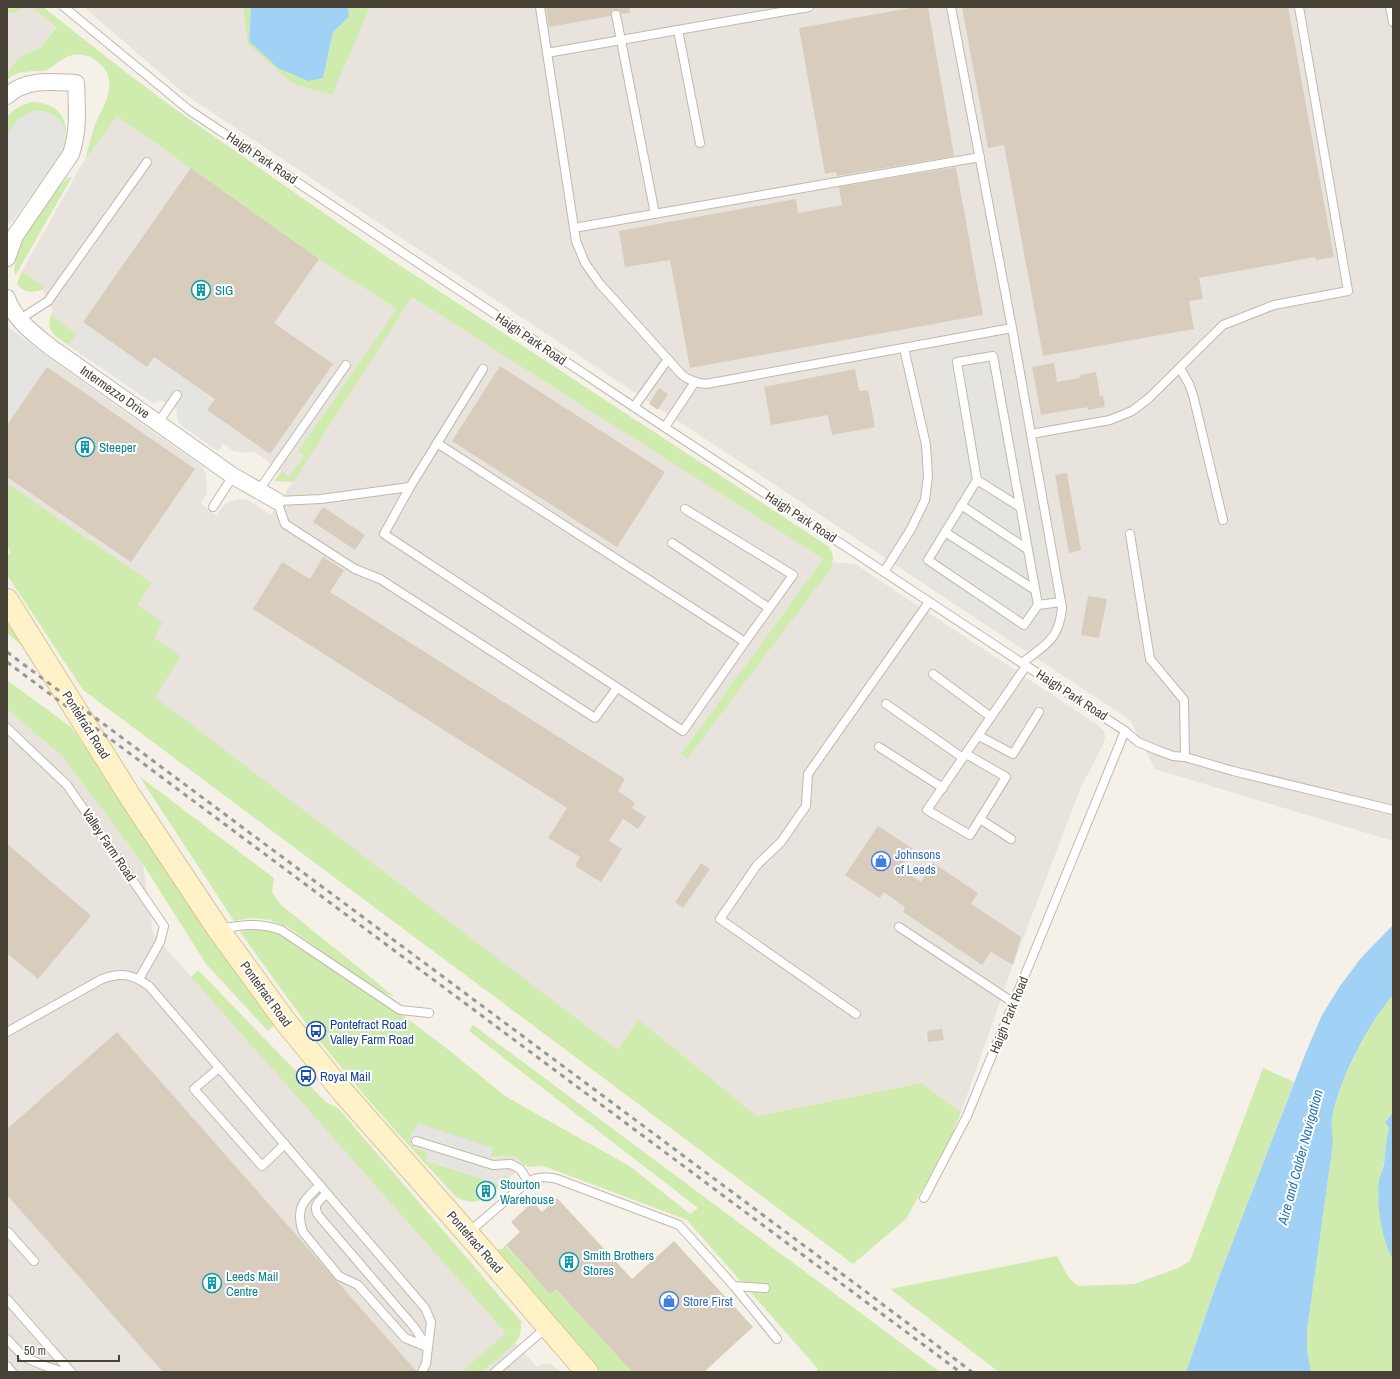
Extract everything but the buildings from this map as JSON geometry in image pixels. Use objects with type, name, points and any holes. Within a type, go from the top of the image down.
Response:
[{"type":"main road","name":"Pontefract Road","points":[[7,600],[131,798],[218,929],[285,1021],[342,1091],[587,1372]]},
{"type":"street","points":[[7,96],[15,88],[34,82],[76,83],[78,113],[75,142],[71,154],[14,236],[8,249]]},
{"type":"street","name":"Intermezzo Drive","points":[[8,304],[27,328],[49,346],[233,476],[277,501]]},
{"type":"lane","name":"Haigh Park Road","points":[[64,7],[189,110],[634,408],[1125,731],[968,1116],[924,1198]]},
{"type":"lane","points":[[540,7],[576,241],[585,263],[600,284],[682,375],[694,382],[706,384],[1012,328]]},
{"type":"lane","points":[[547,53],[808,7]]},
{"type":"lane","points":[[886,704],[964,756],[1006,777],[970,835],[927,810],[943,788],[964,756],[991,717],[1024,664],[1048,644],[1056,633],[1061,621],[1062,608],[1031,434],[951,7]]},
{"type":"lane","points":[[1031,434],[1110,420],[1132,411],[1149,398],[1223,325],[1274,305],[1348,291],[1299,7]]},
{"type":"lane","points":[[1390,7],[1393,22]]},
{"type":"lane","points":[[616,15],[655,214]]},
{"type":"lane","points":[[678,30],[700,143]]},
{"type":"lane","points":[[574,228],[980,157]]},
{"type":"lane","points":[[20,319],[48,301],[147,162]]},
{"type":"lane","points":[[884,572],[911,529],[925,500],[928,476],[926,445],[904,348]]},
{"type":"lane","points":[[993,356],[1038,605],[1024,625],[928,560],[961,505],[977,480],[957,362],[993,356]]},
{"type":"lane","points":[[634,408],[668,359]]},
{"type":"lane","points":[[258,490],[346,365]]},
{"type":"lane","points":[[1180,368],[1193,395],[1223,520]]},
{"type":"lane","points":[[483,369],[437,443],[384,534],[683,731],[793,575],[686,509]]},
{"type":"lane","points":[[665,427],[694,382]]},
{"type":"lane","points":[[158,423],[177,395]]},
{"type":"lane","points":[[437,443],[745,642]]},
{"type":"lane","points":[[214,507],[233,476]]},
{"type":"lane","points":[[977,480],[1020,507]]},
{"type":"lane","points":[[410,488],[321,499],[277,501],[285,524],[355,569],[380,579],[595,718],[617,688]]},
{"type":"lane","points":[[961,505],[1028,549]]},
{"type":"lane","points":[[945,532],[1035,590]]},
{"type":"lane","points":[[1130,534],[1150,659],[1184,700],[1185,757]]},
{"type":"lane","points":[[672,543],[769,608]]},
{"type":"lane","points":[[856,1014],[720,919],[757,865],[781,842],[806,806],[808,774],[929,602]]},
{"type":"lane","points":[[1038,605],[1061,602]]},
{"type":"lane","points":[[933,674],[991,717]]},
{"type":"lane","points":[[978,736],[1013,754],[1039,712]]},
{"type":"lane","name":"Valley Farm Road","points":[[7,728],[67,785],[164,926],[160,942],[139,978]]},
{"type":"lane","points":[[1125,731],[1138,742],[1173,756],[1185,757],[1233,771],[1393,810]]},
{"type":"lane","points":[[879,747],[943,788]]},
{"type":"lane","points":[[980,819],[1011,839]]},
{"type":"lane","points":[[218,929],[247,924],[267,925],[281,930],[400,1010],[429,1013]]},
{"type":"lane","points":[[899,927],[1014,1003]]},
{"type":"lane","points":[[7,1032],[102,979],[114,975],[127,975],[139,978],[149,986],[425,1308],[431,1322],[426,1364],[422,1372]]},
{"type":"lane","points":[[219,1068],[194,1089],[262,1166],[285,1144]]},
{"type":"lane","points":[[416,1141],[493,1165],[511,1164],[520,1169],[528,1181]]},
{"type":"lane","points":[[468,1234],[528,1181],[546,1176],[557,1179],[679,1225],[734,1286],[777,1339]]},
{"type":"lane","points":[[320,1185],[306,1198],[302,1206],[300,1224],[303,1232],[339,1276],[358,1285],[405,1338],[427,1347]]},
{"type":"lane","points":[[327,1193],[316,1205],[315,1209],[318,1215],[414,1327],[427,1347]]},
{"type":"lane","points":[[7,1233],[8,1232],[34,1261]]},
{"type":"lane","points":[[734,1286],[765,1288]]},
{"type":"lane","points":[[7,1299],[71,1372]]},
{"type":"lane","points":[[496,1372],[548,1327]]},
{"type":"lane","points":[[7,1338],[24,1357],[64,1372]]},
{"type":"lane","points":[[7,1366],[12,1372]]},
{"type":"shaded area","points":[[23,7],[31,7],[57,26],[40,48],[23,55],[14,63],[7,73],[7,14],[16,12]]},
{"type":"shaded area","points":[[84,7],[243,7],[248,44],[331,95],[370,7],[1393,7],[1393,841],[1155,769],[1130,720],[187,96]]},
{"type":"shaded area","points":[[34,111],[43,111],[52,114],[59,119],[64,127],[66,135],[65,144],[62,153],[10,224],[7,222],[7,135],[18,119]]},
{"type":"shaded area","points":[[117,116],[319,259],[398,309],[298,451],[304,456],[289,477],[254,451],[245,453],[233,451],[223,443],[218,451],[180,424],[177,419],[177,410],[162,400],[154,403],[150,401],[68,345],[77,334],[51,315],[53,311],[43,290],[44,287],[22,271],[82,164]]},
{"type":"shaded area","points":[[412,297],[823,559],[681,754],[831,568],[833,562],[855,564],[1099,726],[1104,731],[1105,737],[1103,745],[1081,787],[1013,965],[961,1112],[920,1083],[757,1116],[638,1019],[618,1051],[154,697],[181,656],[153,638],[163,623],[138,605],[152,583],[7,483],[7,425],[52,360],[200,465],[206,473],[207,484],[207,493],[201,503],[216,516],[222,507],[231,501],[239,499],[248,500],[271,515]]},
{"type":"shaded area","points":[[85,324],[146,367],[154,357],[215,399],[207,410],[232,428],[218,451],[180,424],[177,419],[177,410],[162,400],[154,403],[150,401],[68,345]]},
{"type":"shaded area","points":[[7,325],[52,360],[7,425]]},
{"type":"shaded area","points":[[988,342],[990,351],[1005,349],[1053,609],[1041,629],[1033,634],[1024,636],[1014,635],[907,566],[958,487],[932,353]]},
{"type":"shaded area","points":[[7,709],[63,757],[143,864],[153,934],[507,1333],[461,1372],[7,1372]]},
{"type":"shaded area","points":[[418,1123],[493,1148],[490,1157],[494,1159],[504,1156],[515,1156],[525,1165],[510,1177],[502,1175],[499,1184],[426,1161],[428,1153],[415,1148],[409,1141],[412,1132],[414,1132]]},
{"type":"shaded area","points":[[515,1343],[537,1367],[543,1364],[550,1364],[561,1372],[481,1372]]},
{"type":"green space","points":[[7,7],[23,7],[16,12],[7,14]]},
{"type":"green space","points":[[31,7],[43,7],[175,109],[387,257],[828,546],[833,556],[831,568],[687,759],[681,754],[823,559],[412,297],[293,482],[274,481],[282,471],[289,477],[304,456],[298,451],[397,309],[319,259],[117,116],[85,160],[95,125],[106,101],[110,85],[108,77],[105,70],[96,60],[76,54],[65,58],[47,70],[21,72],[7,80],[7,73],[14,63],[23,55],[40,48],[57,27]]},
{"type":"green space","points":[[243,7],[251,7],[249,41],[323,77],[333,32],[349,17],[348,7],[370,7],[332,95],[292,83],[248,44]]},
{"type":"green space","points":[[31,102],[40,103],[55,109],[64,120],[66,135],[19,119],[7,135],[7,119],[17,108]]},
{"type":"green space","points":[[72,177],[15,276],[14,269],[20,244],[60,186],[67,178]]},
{"type":"green space","points":[[22,271],[44,287],[43,290],[32,292],[25,291],[19,287],[17,283]]},
{"type":"green space","points":[[51,315],[77,334],[68,345],[51,330],[49,326]]},
{"type":"green space","points":[[7,483],[152,583],[138,605],[163,623],[154,638],[181,656],[155,697],[618,1050],[638,1019],[757,1116],[921,1083],[961,1112],[950,1139],[906,1219],[853,1264],[83,690],[7,575],[7,555],[11,553],[7,545]]},
{"type":"green space","points":[[7,614],[31,653],[7,633]]},
{"type":"green space","points":[[7,680],[71,727],[275,1025],[268,1031],[206,964],[143,864],[63,757],[7,709]]},
{"type":"green space","points":[[139,776],[274,878],[272,892],[280,904],[395,997],[375,990],[288,927],[270,920],[252,918],[234,921]]},
{"type":"green space","points":[[252,928],[274,931],[284,936],[404,1016],[505,1096],[631,1167],[690,1214],[698,1208],[469,1031],[473,1025],[940,1372],[894,1372],[891,1370],[890,1372],[816,1372],[818,1369],[687,1220],[549,1168],[542,1166],[528,1167],[509,1156],[494,1158],[490,1157],[493,1148],[412,1132],[415,1148],[428,1153],[426,1161],[499,1184],[502,1175],[510,1177],[493,1192],[486,1185],[480,1190],[486,1198],[482,1200],[467,1201],[456,1197],[393,1128],[308,1026],[240,932]]},
{"type":"green space","points":[[198,970],[326,1102],[338,1108],[521,1321],[519,1337],[516,1341],[481,1372],[461,1372],[506,1333],[191,977]]},
{"type":"green space","points":[[1393,995],[1393,1112],[1385,1121],[1389,1128],[1378,1195],[1380,1215],[1385,1237],[1393,1260],[1393,1372],[1311,1372],[1306,1351],[1307,1331],[1333,1143],[1332,1118],[1341,1087],[1348,1070],[1374,1021]]},
{"type":"green space","points":[[1263,1068],[1294,1082],[1219,1277],[1186,1372],[999,1372],[890,1289],[1057,1256],[1069,1278],[1078,1286],[1134,1284],[1178,1268],[1190,1261]]},
{"type":"green space","points":[[505,1245],[550,1294],[556,1289],[632,1372],[601,1372],[497,1249],[502,1249]]},
{"type":"water","points":[[251,7],[348,7],[349,17],[333,32],[323,78],[308,81],[278,68],[249,41]]},
{"type":"water","name":"Aire and Calder Navigation","points":[[1393,925],[1393,995],[1374,1021],[1356,1053],[1341,1087],[1332,1118],[1333,1143],[1307,1331],[1307,1351],[1311,1372],[1186,1372],[1219,1277],[1306,1052],[1322,1015],[1340,986],[1361,958]]},
{"type":"water","points":[[1393,1112],[1393,1260],[1385,1241],[1380,1221],[1378,1190],[1379,1180],[1384,1165],[1389,1128],[1385,1122]]},
{"type":"railway","points":[[7,652],[972,1372]]},
{"type":"railway","points":[[7,662],[960,1372]]},
{"type":"place","name":"SIG","points":[[201,290]]},
{"type":"place","name":"Steeper","points":[[85,447]]},
{"type":"place","name":"Johnsons of Leeds","points":[[881,861]]},
{"type":"place","name":"Pontefract Road Valley Farm Road","points":[[316,1031]]},
{"type":"place","name":"Royal Mail","points":[[306,1076]]},
{"type":"place","name":"Stourton Warehouse","points":[[486,1191]]},
{"type":"place","name":"Smith Brothers Stores","points":[[569,1262]]},
{"type":"place","name":"Leeds Mail Centre","points":[[212,1283]]},
{"type":"place","name":"Store First","points":[[669,1301]]}]
